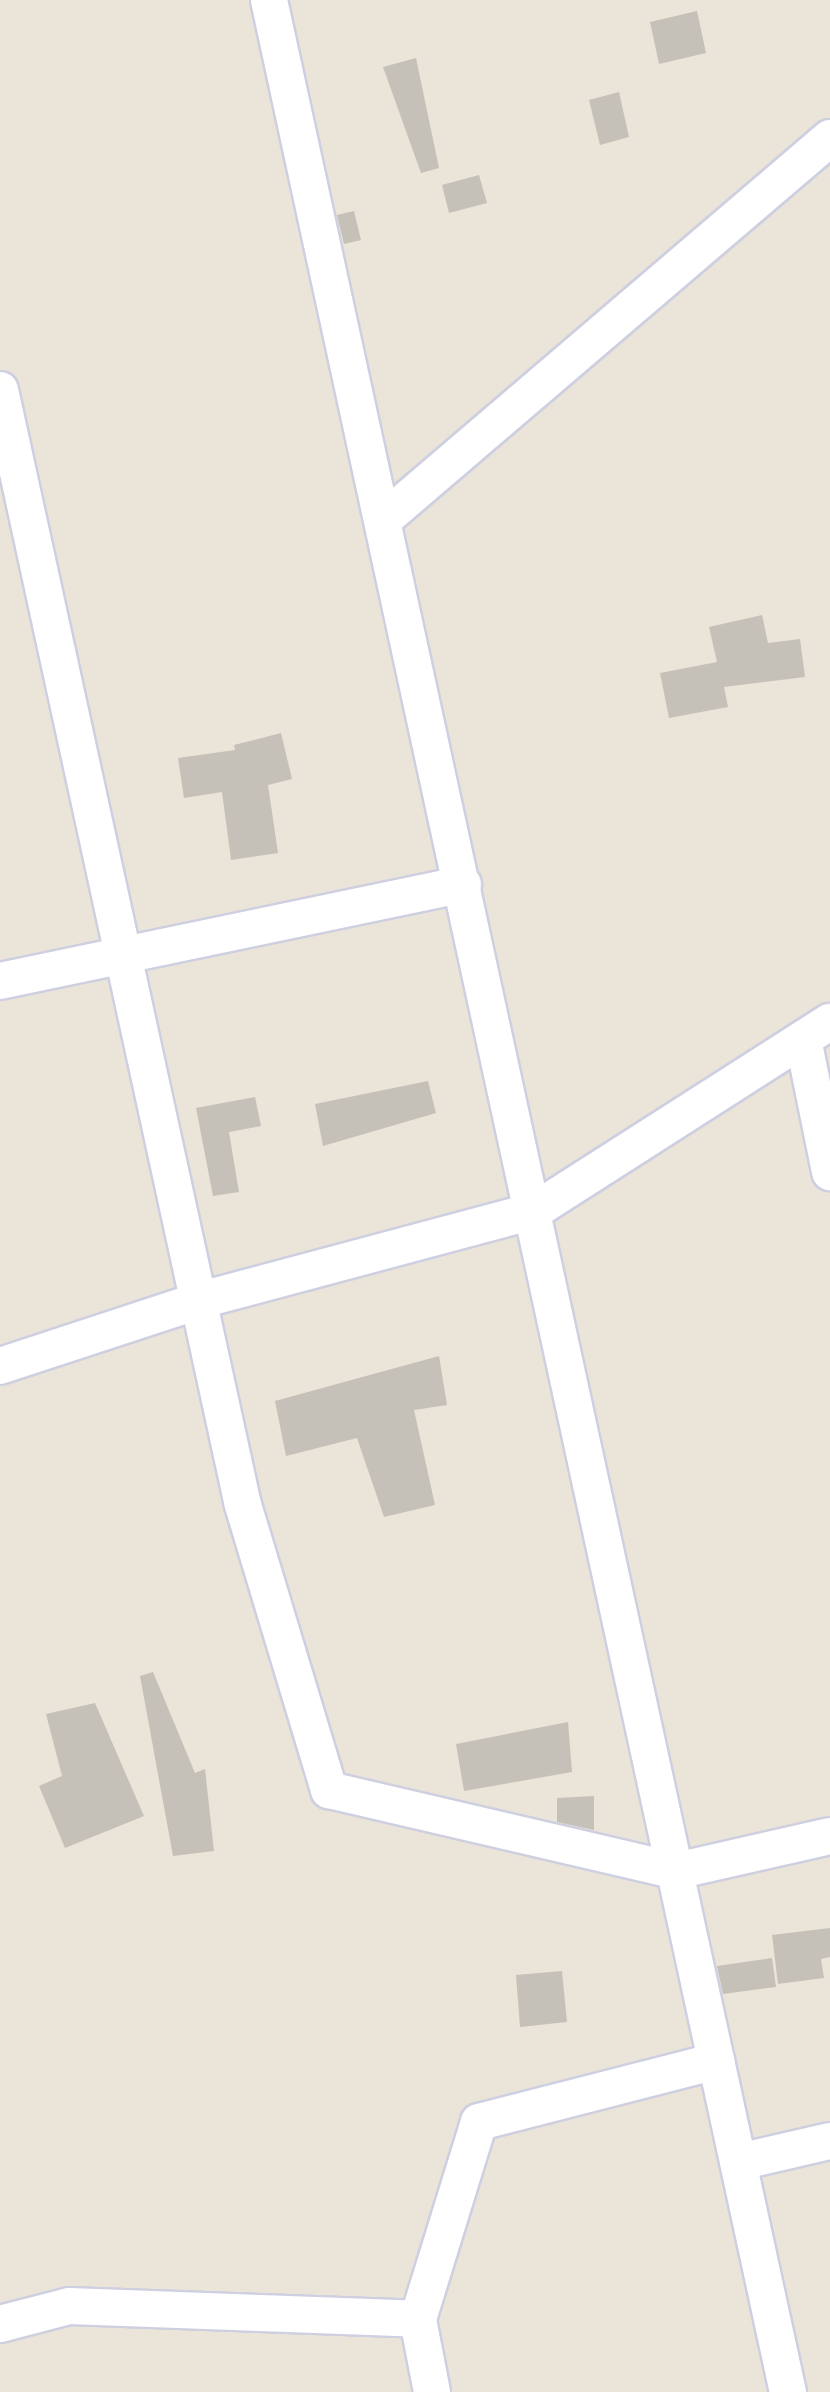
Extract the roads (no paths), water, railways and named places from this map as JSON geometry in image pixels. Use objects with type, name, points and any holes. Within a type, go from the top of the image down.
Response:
[{"type":"street","points":[[269,0],[788,2392]]},
{"type":"street","points":[[383,520],[830,138]]},
{"type":"street","points":[[0,390],[201,1300],[243,1505],[329,1790],[676,1871],[830,1836]]},
{"type":"street","points":[[0,981],[463,884]]},
{"type":"street","points":[[0,1366],[201,1300],[534,1211],[817,1030],[830,1172]]},
{"type":"street","points":[[432,2392],[418,2319],[479,2122],[716,2061]]},
{"type":"street","points":[[739,2162],[830,2141]]},
{"type":"street","points":[[0,2324],[69,2306],[418,2319]]}]
